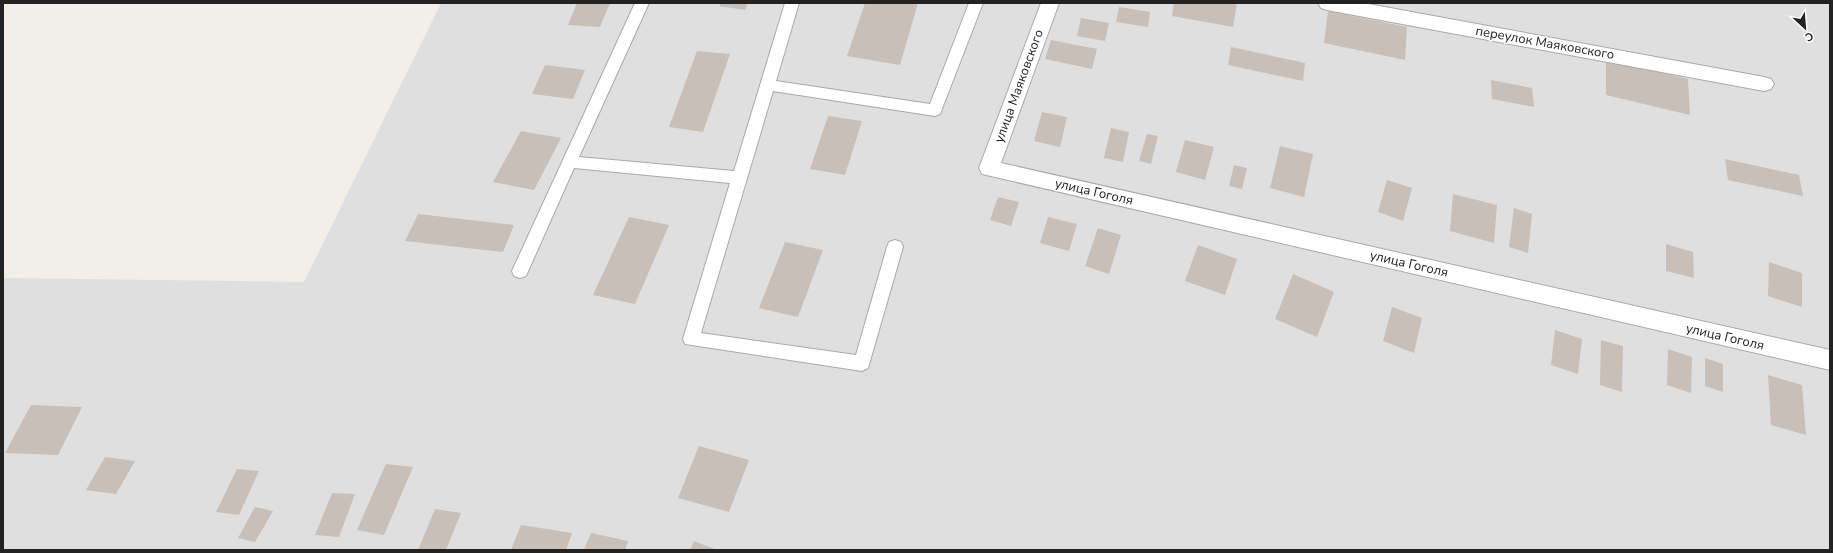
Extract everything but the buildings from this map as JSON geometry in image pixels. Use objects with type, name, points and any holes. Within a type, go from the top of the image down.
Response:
[{"type":"street","name":"улица Маяковского","points":[[989,168],[1050,3]]},
{"type":"street","name":"переулок Маяковского","points":[[1327,3],[1764,84]]},
{"type":"street","name":"улица Гоголя","points":[[989,168],[1830,360]]},
{"type":"lane","points":[[520,271],[642,3]]},
{"type":"lane","points":[[792,3],[691,339],[862,363],[895,247]]},
{"type":"lane","points":[[767,84],[935,110],[976,3]]},
{"type":"lane","points":[[570,162],[739,178]]},
{"type":"shaded area","points":[[441,3],[1830,3],[1830,550],[3,550],[3,278],[304,282]]}]
